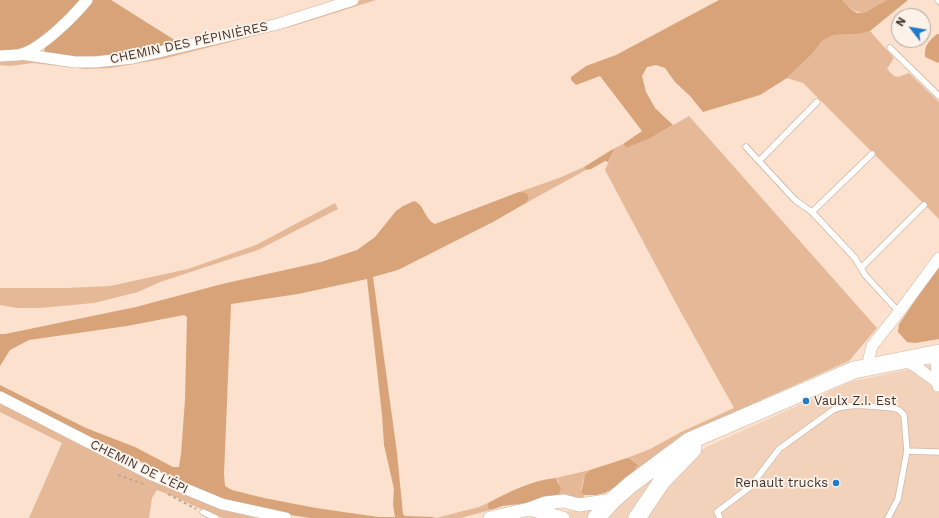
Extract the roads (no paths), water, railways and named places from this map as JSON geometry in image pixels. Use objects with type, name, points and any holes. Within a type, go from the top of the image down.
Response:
[{"type":"main road","points":[[596,518],[630,485],[689,441],[713,432],[854,370],[939,354]]},
{"type":"main road","points":[[637,518],[662,481],[686,454],[713,432]]},
{"type":"street","points":[[0,56],[21,54],[35,47],[69,20],[87,0]]},
{"type":"street","name":"CHEMIN DES PÉPINIÈRES","points":[[21,54],[75,62],[102,62],[133,58],[278,24],[353,0]]},
{"type":"street","points":[[869,366],[872,346],[939,258]]},
{"type":"street","points":[[938,385],[936,362],[939,354]]},
{"type":"street","points":[[902,360],[915,366],[938,385]]},
{"type":"street","name":"CHEMIN DE L'ÉPI","points":[[0,397],[158,478],[222,504],[248,511],[286,518]]},
{"type":"street","points":[[490,518],[528,509],[545,503],[564,501],[579,505],[613,500]]},
{"type":"street","points":[[579,505],[590,518]]},
{"type":"street","points":[[528,509],[559,517]]},
{"type":"lane","points":[[890,48],[939,96]]},
{"type":"lane","points":[[758,161],[817,102]]},
{"type":"lane","points":[[746,147],[795,200],[812,212],[855,258],[865,274],[899,312]]},
{"type":"lane","points":[[812,212],[872,154]]},
{"type":"lane","points":[[861,268],[924,205]]},
{"type":"lane","points":[[720,518],[717,512],[750,486],[779,449],[833,410],[842,406],[893,408],[899,410],[904,415],[906,451],[898,499],[888,518]]},
{"type":"lane","points":[[906,451],[939,452]]},
{"type":"lane","points":[[203,512],[216,518]]},
{"type":"place","name":"Vaulx Z.I. Est","points":[[806,401]]},
{"type":"place","name":"Renault trucks","points":[[836,483]]}]
